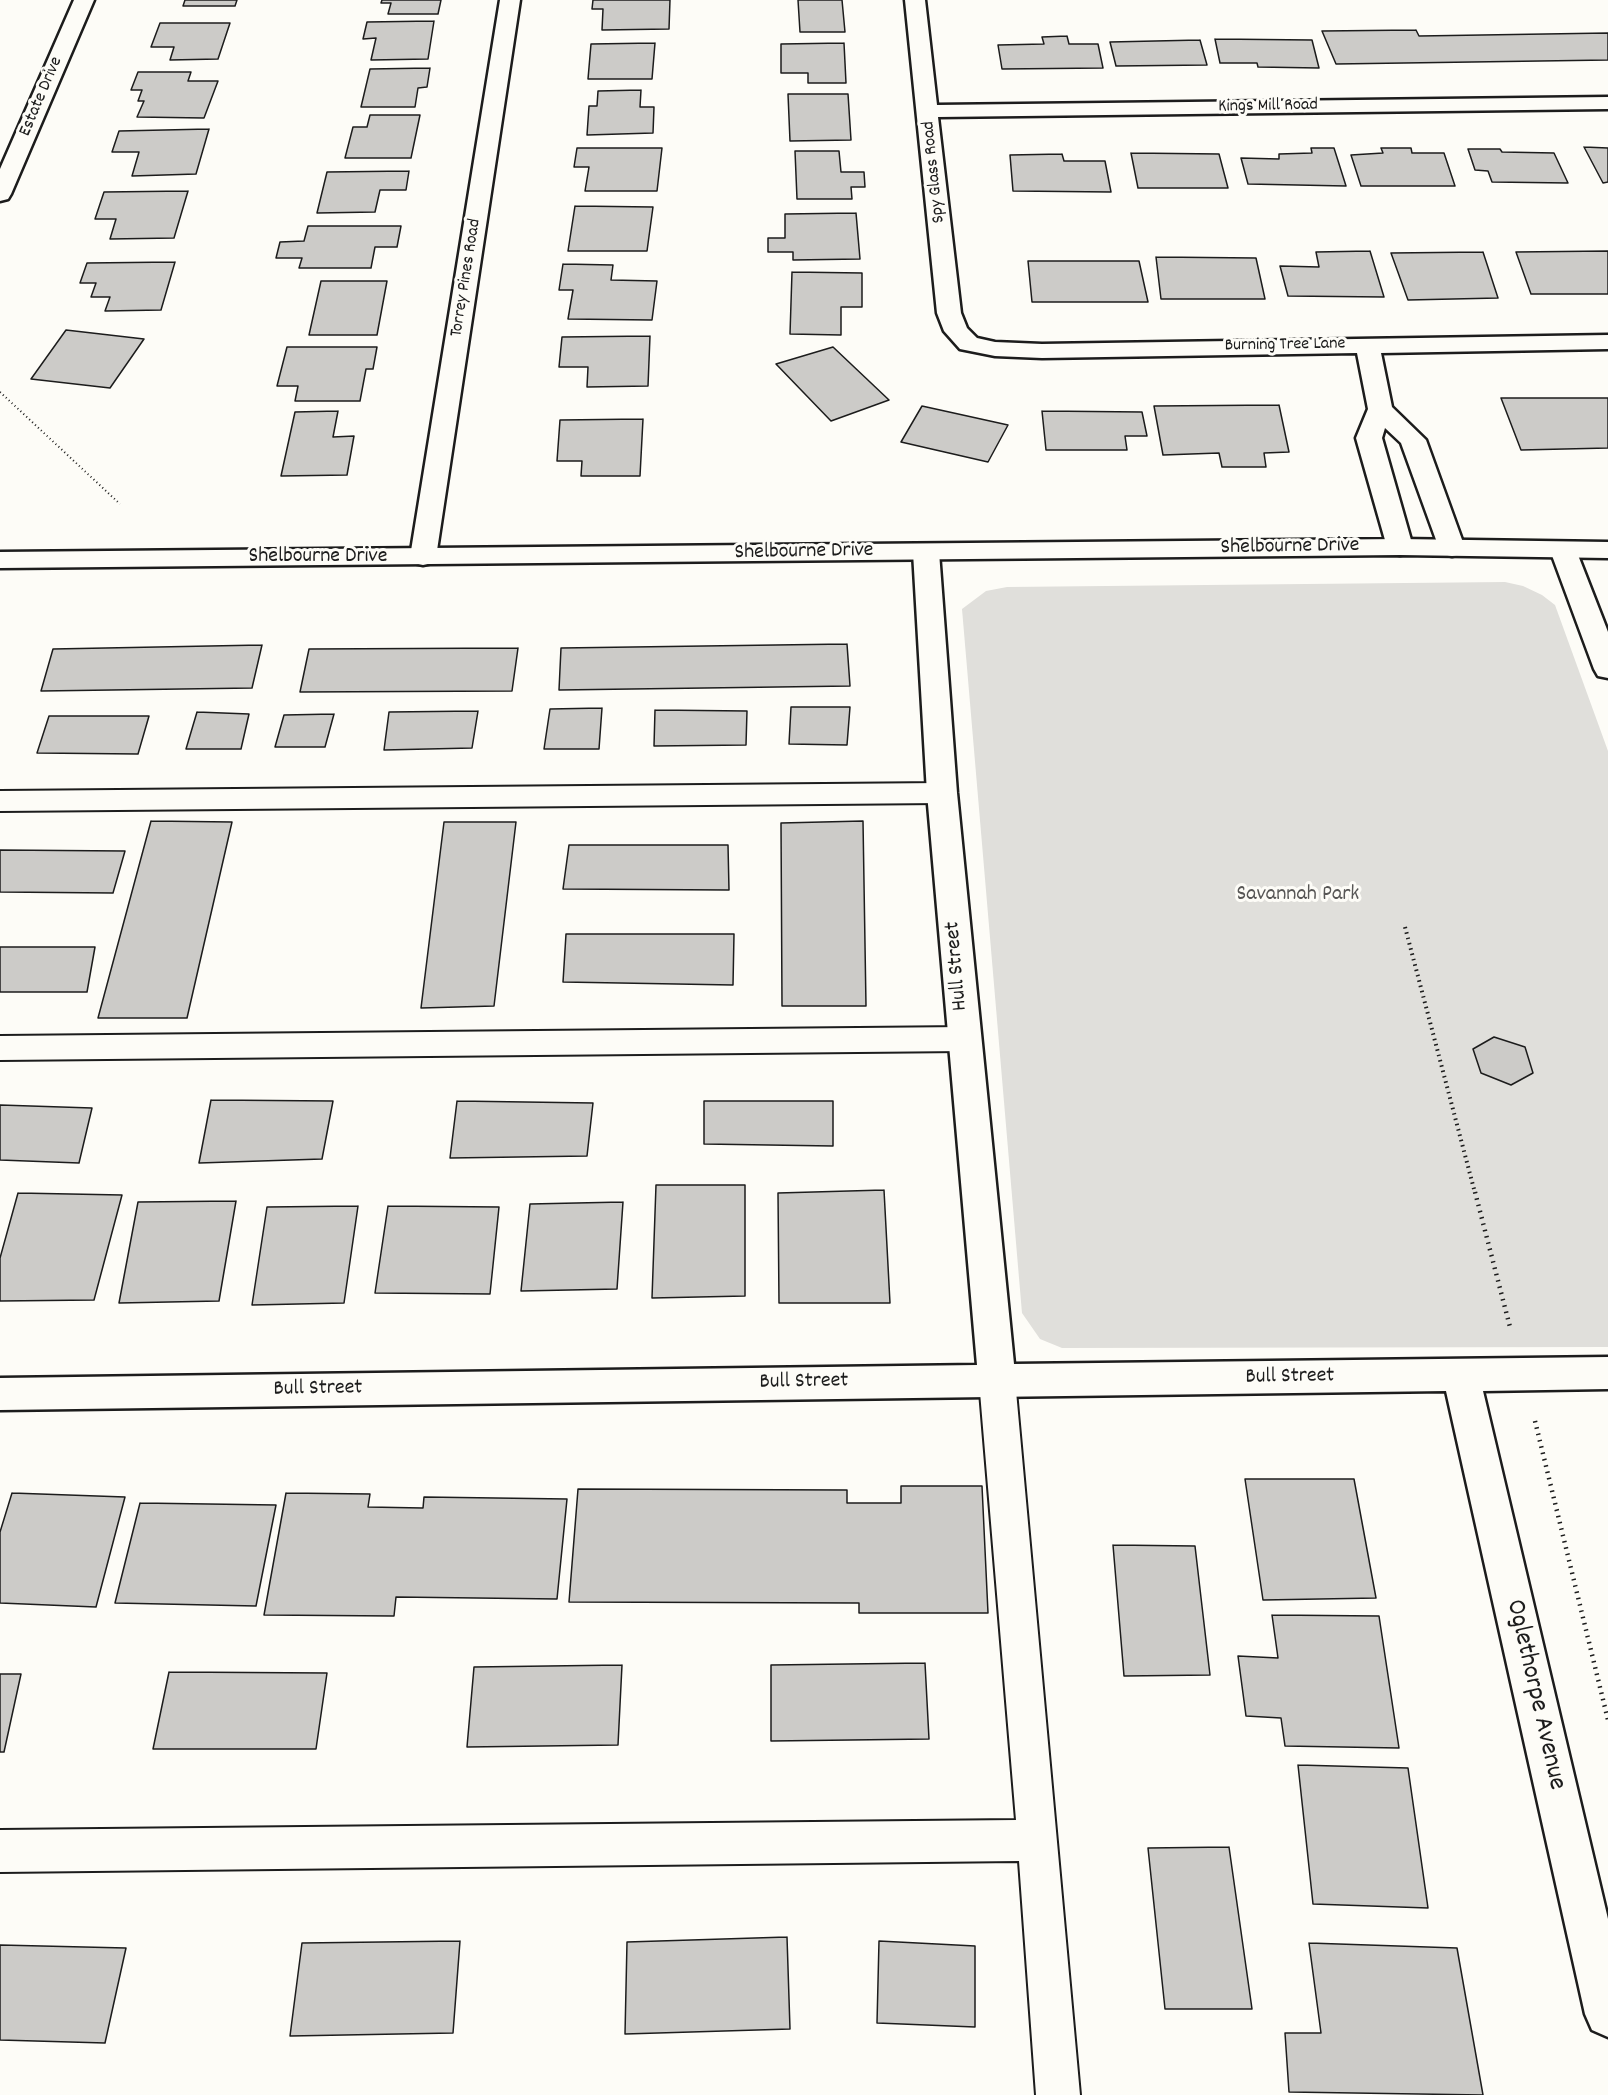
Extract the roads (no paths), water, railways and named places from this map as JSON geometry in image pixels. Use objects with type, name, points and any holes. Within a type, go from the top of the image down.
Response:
[{"type":"street","name":"Estate Drive","points":[[0,194],[84,0]]},
{"type":"street","name":"Torrey Pines Road","points":[[423,557],[510,0]]},
{"type":"street","name":"Spy Glass Road","points":[[915,0],[929,111],[949,313],[956,332],[964,340]]},
{"type":"street","name":"Kings Mill Road","points":[[929,111],[1608,103]]},
{"type":"street","name":"Burning Tree Lane","points":[[964,340],[995,349],[1042,351],[1608,342]]},
{"type":"street","points":[[1367,345],[1380,409],[1369,438],[1400,547]]},
{"type":"street","points":[[1380,409],[1413,440],[1452,548]]},
{"type":"street","name":"Shelbourne Drive","points":[[0,560],[1400,547],[1608,550]]},
{"type":"street","points":[[1563,550],[1608,669]]},
{"type":"street","name":"Hull Street","points":[[926,552],[942,793],[997,1380]]},
{"type":"street","name":"Bull Street","points":[[0,1394],[1608,1373]]},
{"type":"street","name":"Oglethorpe Avenue","points":[[1461,1376],[1608,2014]]},
{"type":"lane","points":[[0,801],[942,793]]},
{"type":"lane","points":[[0,1048],[965,1039]]},
{"type":"lane","points":[[997,1380],[1058,2095]]},
{"type":"lane","points":[[0,1851],[1038,1840]]},
{"type":"park label","name":"Savannah Park","points":[[1298,896]]}]
